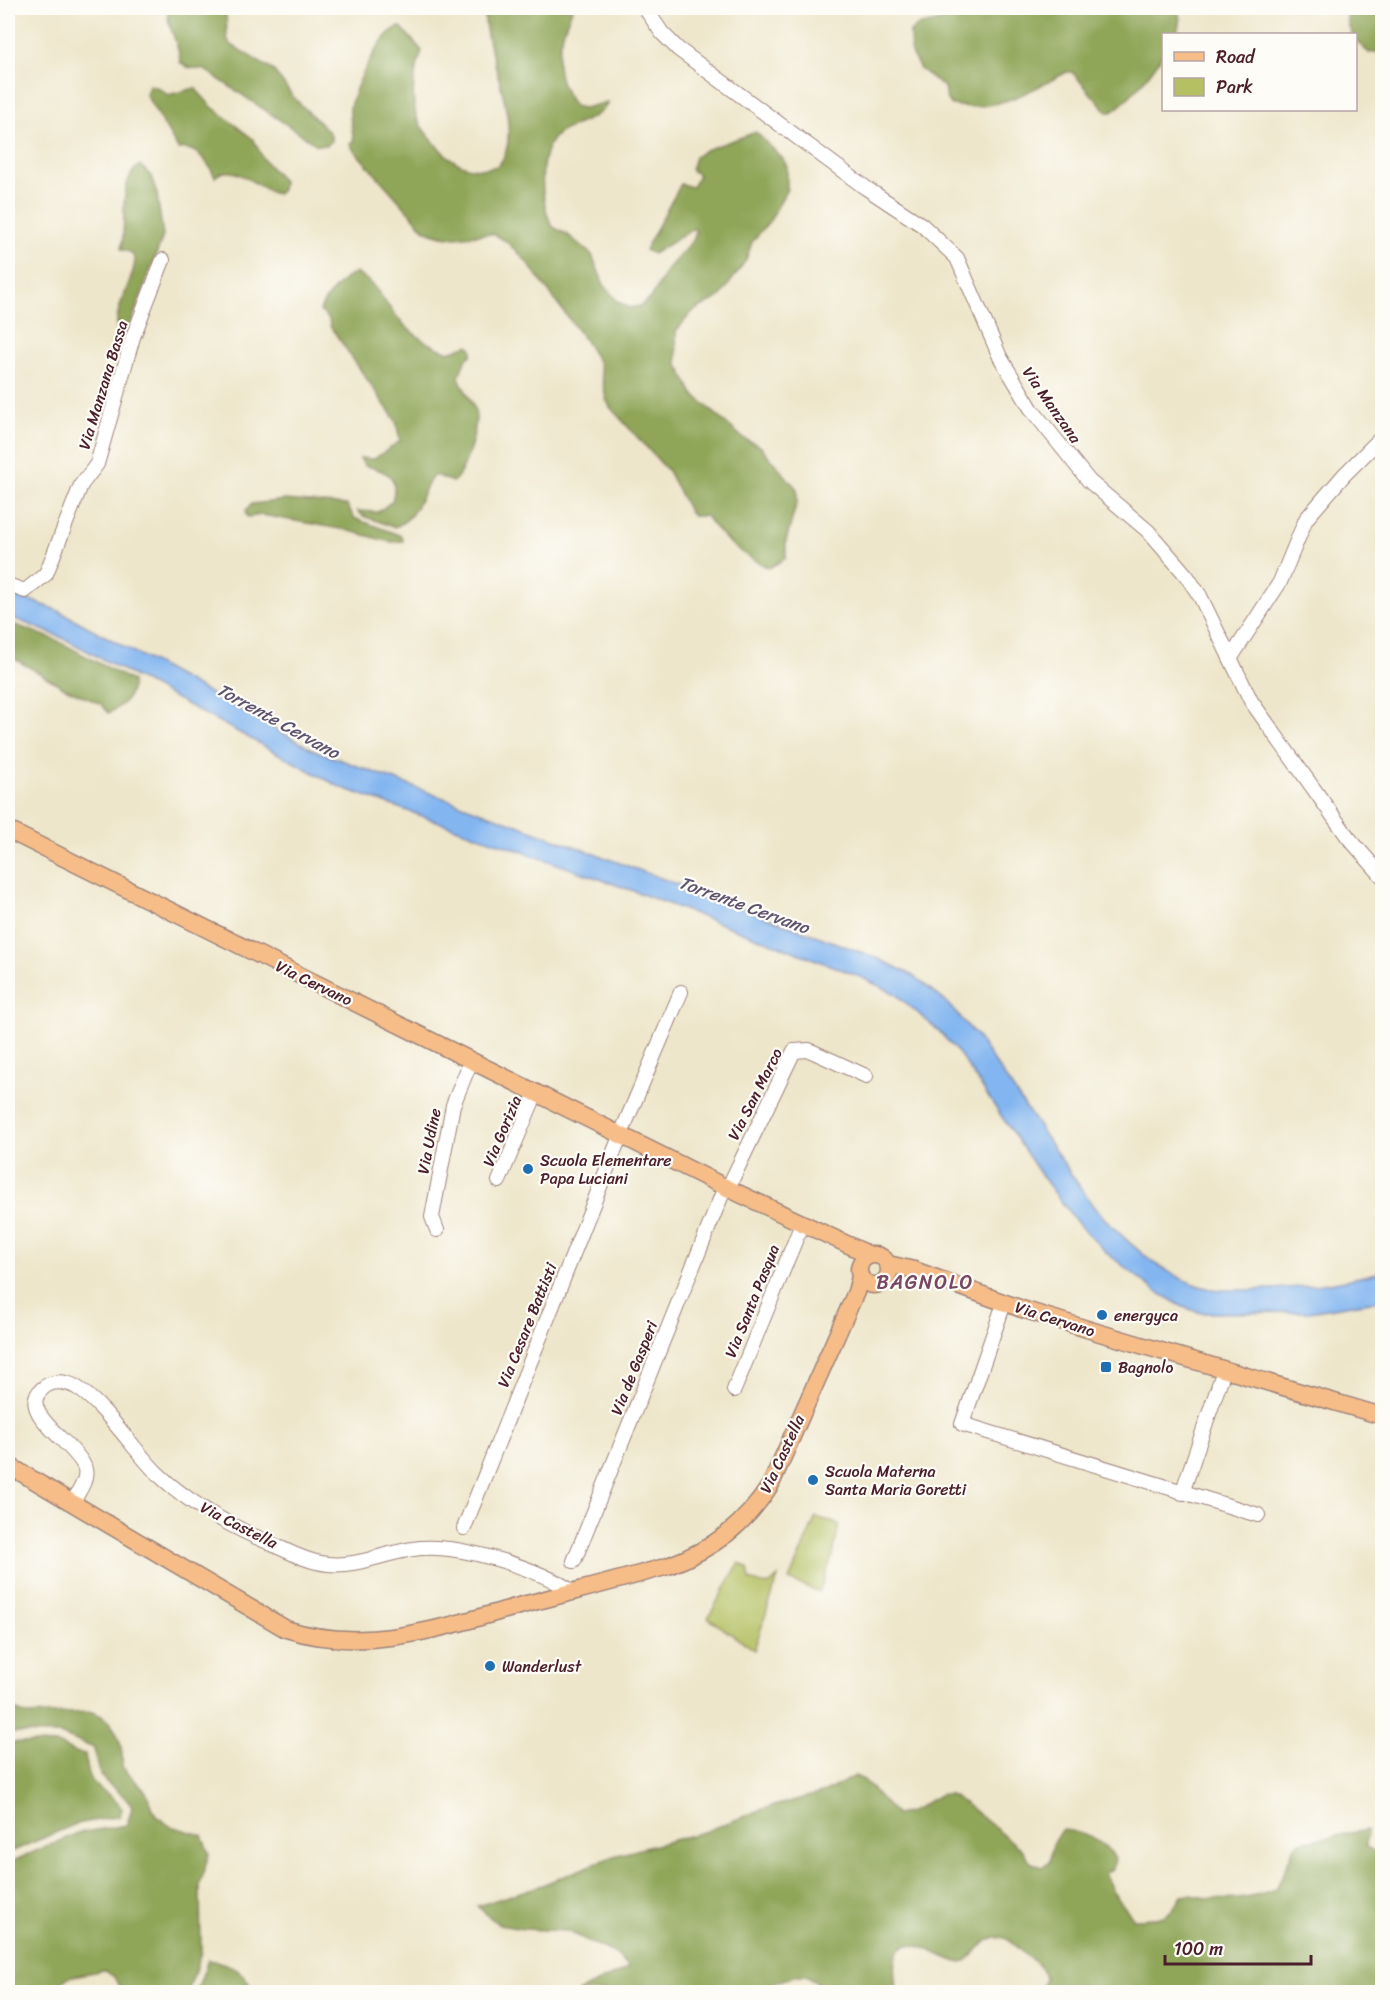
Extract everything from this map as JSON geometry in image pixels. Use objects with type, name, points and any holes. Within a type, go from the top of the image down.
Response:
[{"type":"main road","name":"Via Cervano","points":[[8,830],[726,1188],[836,1239],[863,1267]]},
{"type":"main road","points":[[833,1344],[863,1267],[879,1256],[884,1276]]},
{"type":"main road","points":[[863,1267],[866,1283],[884,1276]]},
{"type":"main road","name":"Via Cervano","points":[[884,1276],[926,1274],[1022,1309],[1383,1416]]},
{"type":"main road","points":[[833,1344],[884,1276]]},
{"type":"main road","name":"Via Castella","points":[[8,1465],[273,1623],[314,1637],[350,1641],[402,1636],[573,1592],[685,1559],[713,1545],[735,1529],[755,1508],[771,1484],[833,1344]]},
{"type":"street","name":"Via Manzana","points":[[645,8],[662,33],[678,50],[866,188],[922,225],[949,248],[963,267],[1000,357],[1032,410],[1089,480],[1148,531],[1186,574],[1251,701],[1275,738],[1348,837],[1383,876]]},
{"type":"street","name":"Via Manzana Bassa","points":[[8,585],[25,591],[46,574],[81,485],[97,464],[133,337],[163,260]]},
{"type":"street","points":[[1230,659],[1280,582],[1306,519],[1344,475],[1383,437]]},
{"type":"street","points":[[621,1135],[681,992]]},
{"type":"street","name":"Via San Marco","points":[[726,1188],[794,1051],[809,1050],[866,1076]]},
{"type":"street","name":"Via Udine","points":[[437,1230],[432,1217],[451,1115],[471,1061]]},
{"type":"street","name":"Via Gorizia","points":[[499,1181],[536,1093]]},
{"type":"street","name":"Via Cesare Battisti","points":[[464,1528],[621,1135]]},
{"type":"street","name":"Via de Gasperi","points":[[574,1562],[726,1188]]},
{"type":"street","name":"Via Santa Pasqua","points":[[734,1390],[802,1224]]},
{"type":"street","name":"Via Cervano","points":[[1000,1312],[962,1424],[1258,1515]]},
{"type":"street","points":[[1182,1493],[1224,1370]]},
{"type":"street","name":"Via Castella","points":[[73,1502],[82,1485],[85,1468],[72,1449],[44,1422],[37,1412],[35,1403],[39,1391],[51,1383],[62,1383],[82,1392],[158,1473],[199,1506],[220,1519],[311,1561],[346,1564],[414,1549],[451,1548],[548,1577],[573,1592]]},
{"type":"green space","points":[[168,8],[226,8],[227,38],[230,44],[274,71],[293,97],[330,133],[332,141],[327,145],[317,145],[205,70],[187,67],[180,62],[169,21]]},
{"type":"green space","points":[[484,8],[573,8],[563,33],[558,57],[561,81],[574,106],[584,108],[608,102],[592,118],[564,130],[551,142],[543,166],[545,206],[553,227],[568,235],[592,255],[604,285],[617,301],[629,308],[640,306],[651,298],[666,271],[694,239],[696,230],[693,229],[653,254],[645,250],[681,184],[692,187],[699,175],[691,170],[695,157],[705,150],[756,132],[783,159],[787,167],[787,189],[771,219],[752,242],[746,260],[720,297],[693,311],[676,331],[677,363],[693,394],[743,438],[760,446],[797,489],[797,502],[786,541],[786,558],[769,568],[734,546],[719,533],[706,516],[694,516],[690,513],[668,471],[610,407],[606,399],[599,363],[526,261],[506,241],[493,234],[450,237],[424,229],[353,149],[350,143],[354,141],[350,108],[352,99],[377,48],[393,30],[401,27],[422,51],[413,91],[414,107],[422,128],[445,154],[460,164],[477,169],[498,166],[505,153],[508,121],[486,32]]},
{"type":"green space","points":[[982,8],[1177,8],[1180,18],[1177,33],[1162,33],[1162,54],[1149,74],[1117,108],[1107,112],[1072,72],[1067,72],[1026,93],[998,103],[968,107],[952,105],[947,100],[944,87],[920,69],[911,53],[910,32],[917,26],[959,17]]},
{"type":"green space","points":[[1348,8],[1382,8],[1382,51],[1369,53],[1359,44],[1357,33],[1352,33],[1349,27]]},
{"type":"green space","points":[[149,85],[159,88],[168,95],[195,88],[211,106],[253,139],[264,160],[283,181],[282,190],[278,194],[273,193],[236,173],[222,173],[215,177],[201,156],[190,150],[178,149],[146,95]]},
{"type":"green space","points":[[140,165],[151,176],[157,194],[163,236],[123,345],[118,334],[118,313],[135,261],[132,253],[121,249],[125,192],[133,172]]},
{"type":"green space","points":[[355,273],[374,287],[403,324],[421,339],[449,352],[468,345],[472,348],[472,354],[465,361],[459,376],[474,406],[476,418],[473,438],[462,470],[452,482],[436,475],[432,477],[413,512],[402,523],[394,527],[363,516],[358,511],[378,512],[392,501],[394,485],[392,479],[384,472],[364,465],[360,458],[374,459],[400,441],[396,421],[330,326],[329,319],[320,311],[334,289]]},
{"type":"green space","points":[[285,500],[347,505],[354,518],[402,536],[403,541],[390,542],[346,530],[262,515],[248,517],[246,515],[246,510],[252,504]]},
{"type":"green space","points":[[8,622],[56,640],[132,681],[129,696],[118,708],[108,713],[101,704],[65,688],[8,655]]},
{"type":"green space","points":[[816,1517],[839,1524],[833,1555],[819,1592],[789,1580]]},
{"type":"green space","points":[[739,1563],[748,1568],[750,1580],[768,1586],[778,1577],[754,1650],[708,1618]]},
{"type":"green space","points":[[8,1699],[17,1711],[27,1715],[92,1712],[100,1715],[107,1720],[117,1734],[122,1750],[122,1767],[146,1792],[156,1816],[170,1826],[202,1835],[209,1854],[200,1885],[201,1952],[188,1992],[122,1992],[114,1977],[104,1970],[68,1977],[58,1986],[61,1992],[8,1992],[8,1863],[78,1833],[127,1825],[132,1807],[103,1779],[96,1763],[94,1748],[60,1734],[8,1733]]},
{"type":"green space","points":[[8,1742],[58,1744],[74,1752],[85,1754],[90,1777],[94,1784],[122,1809],[120,1816],[76,1824],[8,1853]]},
{"type":"green space","points":[[855,1776],[864,1780],[896,1815],[910,1812],[941,1794],[950,1795],[966,1804],[1022,1850],[1030,1862],[1042,1867],[1049,1863],[1053,1844],[1061,1830],[1076,1832],[1091,1838],[1105,1847],[1115,1858],[1113,1869],[1105,1873],[1112,1891],[1134,1919],[1167,1914],[1182,1896],[1230,1899],[1276,1890],[1295,1845],[1367,1830],[1366,1846],[1382,1857],[1382,1992],[1204,1992],[1199,1989],[1175,1992],[1036,1992],[1045,1981],[1042,1971],[1011,1942],[996,1937],[986,1941],[963,1963],[955,1962],[925,1948],[906,1945],[899,1950],[895,1960],[896,1992],[823,1992],[816,1982],[806,1976],[793,1976],[751,1992],[719,1990],[577,1992],[629,1968],[616,1954],[567,1931],[523,1929],[499,1925],[477,1906],[542,1885],[614,1856],[707,1831],[763,1809],[825,1792]]},
{"type":"green space","points":[[208,1960],[221,1962],[238,1971],[250,1985],[248,1992],[196,1992]]},
{"type":"water","points":[[8,592],[59,611],[314,750],[877,958],[914,976],[945,1001],[976,1035],[1093,1206],[1128,1242],[1155,1263],[1184,1280],[1210,1289],[1222,1290],[1298,1287],[1331,1283],[1382,1272],[1382,1300],[1309,1312],[1202,1313],[1183,1307],[1157,1292],[1108,1254],[1079,1225],[1042,1176],[960,1055],[939,1031],[894,993],[856,975],[642,894],[340,787],[65,639],[8,616]]},
{"type":"place","name":"Scuola Elementare Papa Luciani","points":[[528,1169]]},
{"type":"place","name":"energyca","points":[[1102,1315]]},
{"type":"place","name":"Bagnolo","points":[[1106,1367]]},
{"type":"place","name":"Scuola Materna Santa Maria Goretti","points":[[813,1480]]},
{"type":"place","name":"Wanderlust","points":[[490,1666]]},
{"type":"district","name":"BAGNOLO","points":[[925,1282]]},
{"type":"water label","name":"Torrente Cervano","points":[[278,721]]},
{"type":"water label","name":"Torrente Cervano","points":[[744,905]]}]
